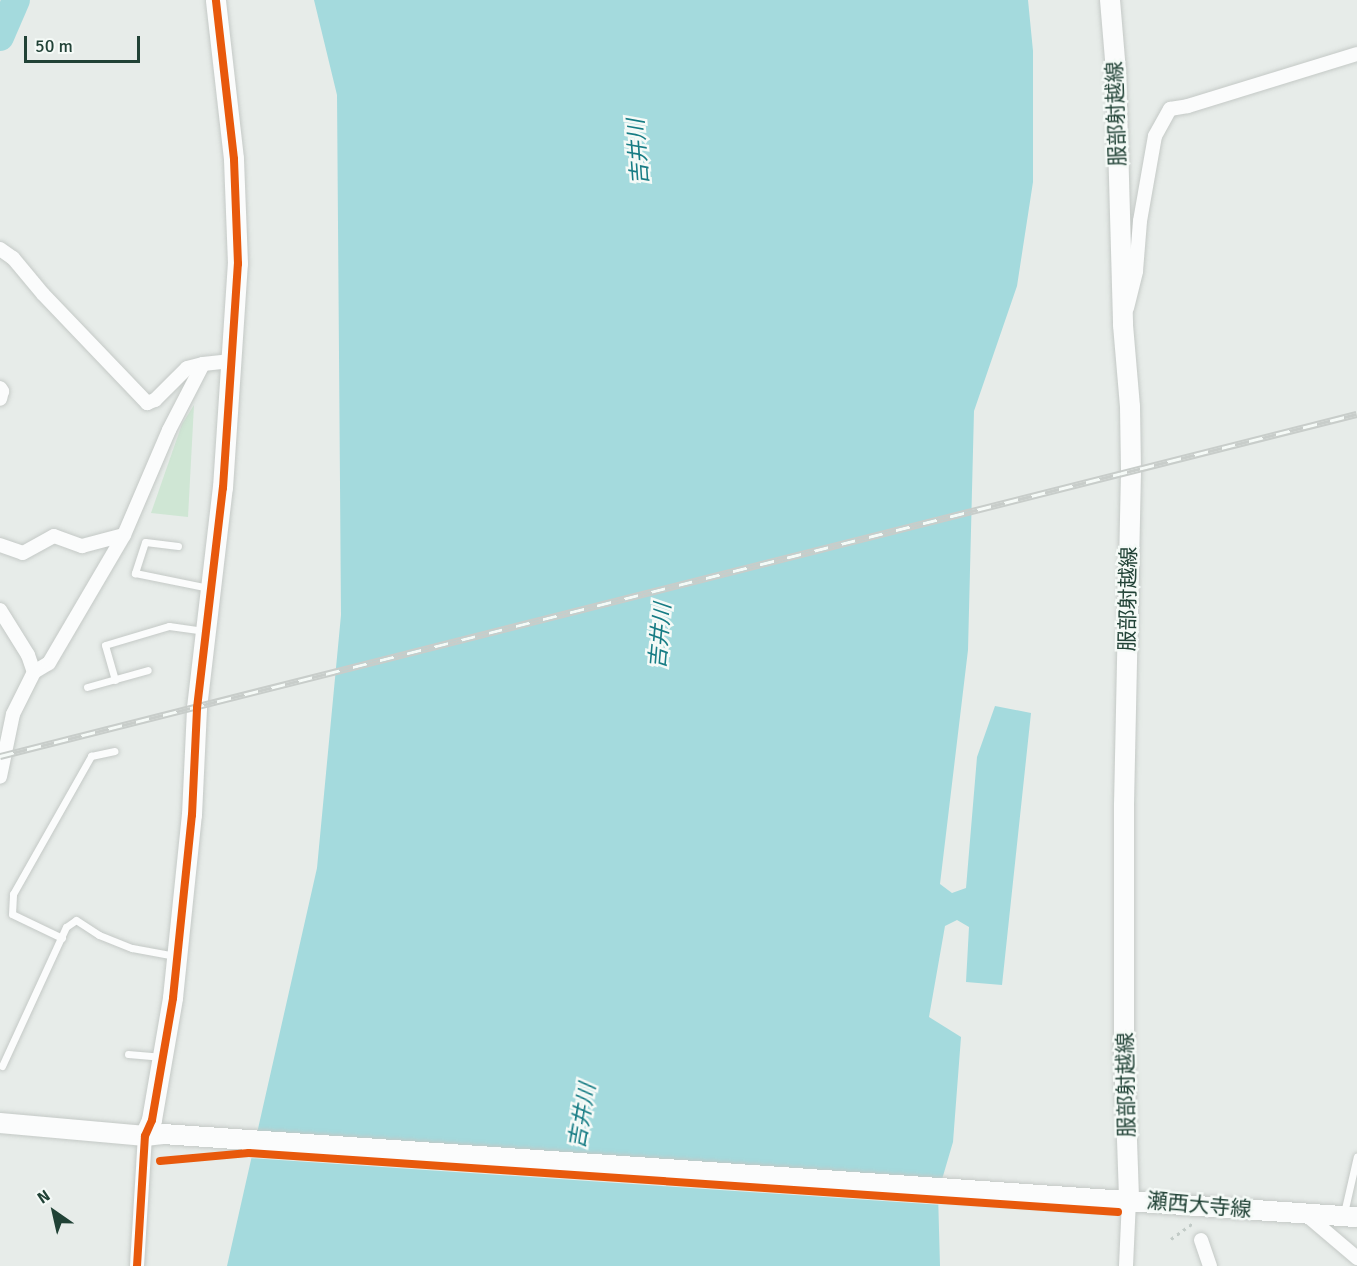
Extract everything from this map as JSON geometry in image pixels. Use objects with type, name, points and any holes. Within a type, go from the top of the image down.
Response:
[{"type":"main road","points":[[154,1135],[152,1120],[177,957],[192,815],[197,708],[223,488],[238,264],[234,159],[216,0]]},
{"type":"main road","name":"服部射越線","points":[[1110,0],[1116,71],[1123,325],[1130,407],[1131,471],[1124,805],[1123,1200]]},
{"type":"main road","name":"瀬西大寺線","points":[[0,1123],[1350,1216]]},
{"type":"street","points":[[1123,325],[1136,272],[1140,221],[1155,136],[1170,109],[1188,106],[1357,54]]},
{"type":"street","points":[[0,249],[14,258],[43,294],[147,403],[155,400],[186,368],[231,362]]},
{"type":"street","points":[[0,777],[7,715],[34,672],[49,663],[124,536],[169,430],[203,364]]},
{"type":"street","points":[[0,388],[2,391],[0,399]]},
{"type":"street","points":[[0,545],[23,553],[54,536],[82,546],[124,536]]},
{"type":"street","points":[[0,610],[28,655],[34,672]]},
{"type":"street","points":[[137,1266],[154,1135]]},
{"type":"street","points":[[1123,1200],[1126,1266]]},
{"type":"street","points":[[1304,1212],[1357,1258]]},
{"type":"street","points":[[1202,1240],[1210,1266]]},
{"type":"lane","points":[[178,546],[145,542],[135,573],[211,589]]},
{"type":"lane","points":[[115,680],[105,645],[169,627],[206,631]]},
{"type":"lane","points":[[87,687],[148,670]]},
{"type":"lane","points":[[62,938],[12,914],[13,894],[91,756],[114,751]]},
{"type":"lane","points":[[2,1066],[66,927],[76,921],[99,935],[132,948],[177,957]]},
{"type":"lane","points":[[128,1054],[163,1057]]},
{"type":"lane","points":[[1350,1216],[1357,1156]]},
{"type":"path","points":[[1171,1239],[1193,1224]]},
{"type":"green space","points":[[194,405],[188,517],[151,513],[182,424]]},
{"type":"water","name":"吉井川","points":[[314,0],[1028,0],[1033,51],[1033,182],[1017,286],[974,411],[968,650],[940,884],[952,893],[966,888],[977,757],[995,706],[1031,713],[1002,985],[966,982],[969,927],[957,920],[945,926],[929,1017],[961,1037],[953,1142],[938,1193],[940,1266],[227,1266],[317,868],[341,615],[337,95]]},
{"type":"pier","points":[[254,1132],[941,1193],[942,1205],[249,1158]]},
{"type":"waterway","points":[[0,37],[16,0]]},
{"type":"railway","points":[[0,756],[1357,414]]},
{"type":"cycle path","points":[[137,1266],[145,1136],[152,1120],[173,998],[192,815],[197,708],[223,488],[238,264],[234,159],[216,0]]},
{"type":"cycle path","points":[[160,1161],[249,1153],[1118,1212]]}]
